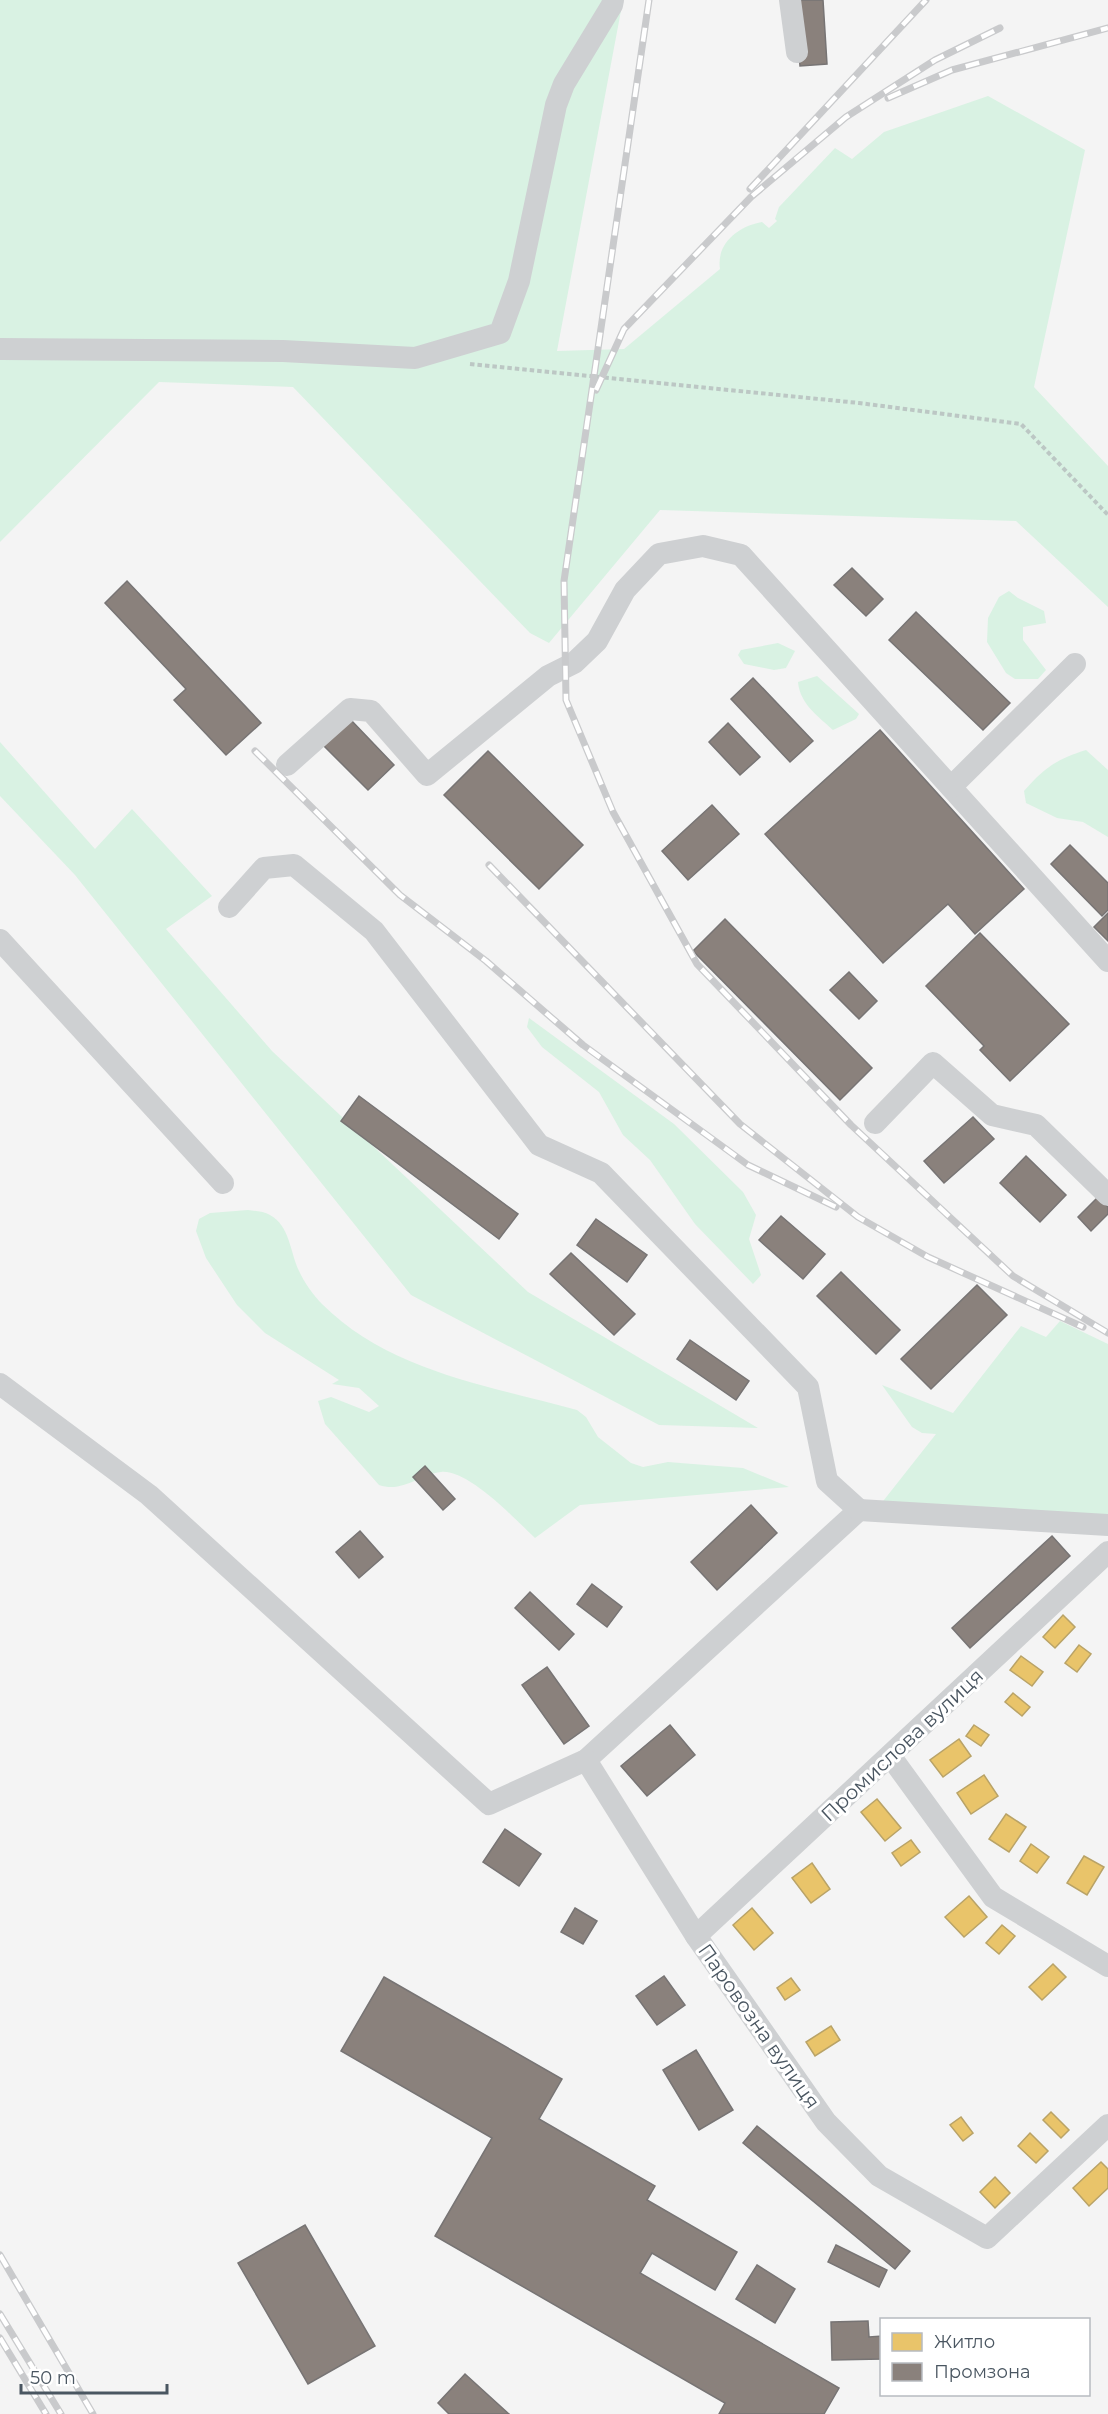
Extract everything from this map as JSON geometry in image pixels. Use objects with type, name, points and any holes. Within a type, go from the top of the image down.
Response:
[{"type":"street","points":[[0,349],[283,351],[415,358],[500,333],[519,281],[556,105],[564,84],[613,0]]},
{"type":"street","points":[[790,0],[796,52]]},
{"type":"street","points":[[287,765],[350,709],[371,711],[427,775],[548,675],[574,663],[582,656],[597,641],[625,590],[659,554],[703,546],[741,555],[1108,961]]},
{"type":"street","points":[[951,787],[1075,664]]},
{"type":"street","points":[[229,907],[264,867],[294,865],[374,931],[538,1145],[601,1173],[808,1387],[827,1481],[859,1510],[1108,1526]]},
{"type":"street","points":[[0,940],[223,1183]]},
{"type":"street","points":[[875,1124],[933,1063],[992,1115],[1036,1125],[1108,1195]]},
{"type":"street","points":[[0,1384],[149,1495],[489,1804],[586,1761],[859,1510]]},
{"type":"street","name":"Промислова вулиця","points":[[696,1936],[891,1757],[1108,1552]]},
{"type":"street","points":[[891,1757],[993,1898],[1108,1966]]},
{"type":"street","name":"Паровозна вулиця","points":[[586,1761],[696,1936],[826,2122],[879,2176],[987,2238],[1108,2125]]},
{"type":"path","points":[[461,363],[859,403],[1021,424],[1108,515]]},
{"type":"green space","points":[[0,0],[623,0],[557,351],[624,349],[720,269],[722,251],[731,237],[753,224],[762,222],[769,228],[777,221],[775,219],[779,207],[835,148],[852,159],[884,132],[988,96],[1085,150],[1034,387],[1108,466],[1108,607],[1016,521],[660,510],[549,643],[530,633],[293,387],[159,382],[0,542]]},
{"type":"green space","points":[[1009,591],[1044,611],[1046,623],[1023,627],[1023,640],[1046,670],[1038,679],[1015,679],[1006,673],[987,642],[988,618],[999,597]]},
{"type":"green space","points":[[778,643],[795,651],[786,668],[774,670],[744,664],[738,655],[741,650]]},
{"type":"green space","points":[[817,676],[859,714],[856,719],[833,730],[811,709],[802,697],[798,682]]},
{"type":"green space","points":[[0,742],[95,849],[132,809],[212,896],[166,929],[272,1051],[528,1292],[758,1428],[659,1425],[411,1295],[75,875],[0,796]]},
{"type":"green space","points":[[1086,750],[1108,770],[1108,837],[1083,822],[1057,818],[1026,803],[1024,791],[1038,776],[1059,761]]},
{"type":"green space","points":[[529,1018],[674,1124],[743,1192],[756,1215],[749,1239],[761,1275],[753,1284],[695,1224],[650,1160],[623,1135],[599,1092],[542,1047],[527,1027]]},
{"type":"green space","points":[[248,1210],[270,1215],[282,1226],[301,1275],[322,1304],[349,1327],[409,1361],[475,1384],[577,1410],[586,1417],[598,1437],[631,1463],[643,1467],[668,1462],[743,1468],[789,1487],[580,1505],[535,1538],[491,1497],[452,1473],[433,1474],[396,1487],[379,1485],[325,1424],[318,1401],[331,1397],[369,1412],[379,1406],[359,1388],[332,1384],[339,1380],[265,1333],[237,1305],[206,1258],[196,1231],[199,1219],[210,1213]]},
{"type":"green space","points":[[1060,1321],[1108,1344],[1108,1517],[880,1505],[936,1434],[922,1433],[912,1427],[882,1385],[953,1413],[1021,1326],[1046,1337]]},
{"type":"building: Житло","points":[[1063,1615],[1075,1627],[1055,1648],[1043,1637]]},
{"type":"building: Житло","points":[[1079,1645],[1091,1654],[1077,1672],[1065,1663]]},
{"type":"building: Житло","points":[[1021,1656],[1043,1672],[1032,1686],[1010,1670]]},
{"type":"building: Житло","points":[[1013,1693],[1030,1707],[1022,1716],[1005,1702]]},
{"type":"building: Житло","points":[[974,1725],[989,1735],[981,1746],[966,1736]]},
{"type":"building: Житло","points":[[959,1739],[971,1756],[943,1777],[930,1760]]},
{"type":"building: Житло","points":[[984,1775],[998,1796],[971,1814],[957,1793]]},
{"type":"building: Житло","points":[[877,1799],[901,1828],[885,1841],[861,1812]]},
{"type":"building: Житло","points":[[1006,1814],[1026,1827],[1009,1852],[989,1839]]},
{"type":"building: Житло","points":[[911,1840],[920,1852],[901,1866],[892,1853]]},
{"type":"building: Житло","points":[[1031,1844],[1049,1857],[1037,1873],[1020,1861]]},
{"type":"building: Житло","points":[[1084,1856],[1104,1867],[1087,1895],[1067,1883]]},
{"type":"building: Житло","points":[[812,1863],[830,1889],[811,1903],[792,1878]]},
{"type":"building: Житло","points":[[969,1896],[987,1917],[964,1937],[945,1917]]},
{"type":"building: Житло","points":[[752,1908],[773,1933],[754,1950],[733,1925]]},
{"type":"building: Житло","points":[[1002,1925],[1015,1936],[999,1954],[986,1943]]},
{"type":"building: Житло","points":[[1053,1964],[1066,1977],[1042,2000],[1029,1987]]},
{"type":"building: Житло","points":[[791,1978],[800,1990],[785,2000],[777,1988]]},
{"type":"building: Житло","points":[[831,2026],[840,2040],[815,2056],[806,2042]]},
{"type":"building: Житло","points":[[1051,2112],[1069,2130],[1061,2138],[1043,2120]]},
{"type":"building: Житло","points":[[961,2117],[973,2133],[963,2141],[950,2125]]},
{"type":"building: Житло","points":[[1030,2133],[1048,2151],[1036,2163],[1018,2146]]},
{"type":"building: Житло","points":[[1101,2162],[1108,2169],[1108,2188],[1089,2206],[1073,2188]]},
{"type":"building: Житло","points":[[995,2177],[1010,2193],[995,2208],[980,2192]]},
{"type":"building: Промзона","points":[[795,0],[823,0],[827,64],[800,66]]},
{"type":"building: Промзона","points":[[852,568],[883,599],[866,616],[834,585]]},
{"type":"building: Промзона","points":[[127,581],[261,723],[226,755],[174,700],[186,689],[105,603]]},
{"type":"building: Промзона","points":[[916,612],[1010,703],[983,730],[889,640]]},
{"type":"building: Промзона","points":[[753,678],[813,741],[790,762],[731,699]]},
{"type":"building: Промзона","points":[[350,719],[394,765],[368,790],[323,745]]},
{"type":"building: Промзона","points":[[728,723],[760,757],[740,775],[709,742]]},
{"type":"building: Промзона","points":[[880,730],[1024,889],[975,934],[948,904],[883,963],[765,834]]},
{"type":"building: Промзона","points":[[488,751],[583,845],[539,889],[444,795]]},
{"type":"building: Промзона","points":[[712,805],[739,834],[688,880],[662,851]]},
{"type":"building: Промзона","points":[[1070,845],[1108,883],[1108,910],[1102,916],[1051,864]]},
{"type":"building: Промзона","points":[[1108,913],[1108,941],[1094,927]]},
{"type":"building: Промзона","points":[[725,919],[872,1068],[840,1100],[693,951]]},
{"type":"building: Промзона","points":[[980,933],[1069,1024],[1010,1081],[980,1050],[984,1046],[926,986]]},
{"type":"building: Промзона","points":[[849,972],[877,1001],[859,1019],[830,990]]},
{"type":"building: Промзона","points":[[359,1096],[518,1214],[499,1239],[341,1121]]},
{"type":"building: Промзона","points":[[973,1117],[994,1139],[944,1183],[924,1161]]},
{"type":"building: Промзона","points":[[1026,1156],[1066,1195],[1040,1222],[1000,1183]]},
{"type":"building: Промзона","points":[[1098,1197],[1108,1207],[1108,1214],[1091,1231],[1078,1217]]},
{"type":"building: Промзона","points":[[781,1216],[825,1254],[803,1279],[759,1240]]},
{"type":"building: Промзона","points":[[596,1219],[647,1255],[627,1282],[577,1245]]},
{"type":"building: Промзона","points":[[571,1253],[635,1314],[614,1335],[550,1274]]},
{"type":"building: Промзона","points":[[841,1272],[900,1330],[876,1354],[817,1296]]},
{"type":"building: Промзона","points":[[977,1285],[1007,1315],[931,1389],[901,1359]]},
{"type":"building: Промзона","points":[[690,1340],[749,1381],[736,1400],[677,1359]]},
{"type":"building: Промзона","points":[[425,1466],[455,1499],[443,1510],[413,1477]]},
{"type":"building: Промзона","points":[[751,1505],[777,1533],[717,1590],[691,1562]]},
{"type":"building: Промзона","points":[[360,1531],[383,1557],[359,1578],[336,1552]]},
{"type":"building: Промзона","points":[[1052,1536],[1070,1556],[970,1648],[952,1628]]},
{"type":"building: Промзона","points":[[592,1584],[622,1607],[607,1627],[577,1604]]},
{"type":"building: Промзона","points":[[530,1592],[574,1634],[559,1650],[515,1608]]},
{"type":"building: Промзона","points":[[547,1667],[589,1726],[564,1744],[522,1685]]},
{"type":"building: Промзона","points":[[670,1725],[695,1755],[647,1796],[621,1766]]},
{"type":"building: Промзона","points":[[505,1829],[541,1854],[519,1886],[483,1862]]},
{"type":"building: Промзона","points":[[575,1908],[597,1921],[583,1944],[561,1932]]},
{"type":"building: Промзона","points":[[664,1976],[685,2005],[657,2025],[636,1996]]},
{"type":"building: Промзона","points":[[384,1977],[562,2079],[539,2119],[655,2186],[647,2200],[737,2252],[715,2290],[652,2253],[640,2273],[839,2388],[824,2414],[719,2414],[725,2403],[435,2236],[492,2138],[341,2051]]},
{"type":"building: Промзона","points":[[696,2050],[733,2110],[699,2130],[663,2070]]},
{"type":"building: Промзона","points":[[757,2126],[910,2251],[895,2269],[743,2143]]},
{"type":"building: Промзона","points":[[305,2225],[375,2346],[308,2384],[238,2263]]},
{"type":"building: Промзона","points":[[836,2245],[887,2270],[879,2287],[828,2262]]},
{"type":"building: Промзона","points":[[757,2265],[795,2289],[775,2323],[736,2299]]},
{"type":"building: Промзона","points":[[868,2321],[869,2337],[880,2336],[880,2359],[832,2360],[831,2322]]},
{"type":"building: Промзона","points":[[465,2374],[509,2414],[449,2414],[438,2403]]},
{"type":"railway","points":[[649,0],[564,581],[566,700],[613,812],[697,964],[851,1125],[1013,1276],[1108,1333]]},
{"type":"railway","points":[[750,189],[926,0]]},
{"type":"railway","points":[[596,390],[624,329],[751,197],[846,117],[935,60],[1000,28]]},
{"type":"railway","points":[[888,98],[952,70],[1108,28]]},
{"type":"railway","points":[[255,751],[400,895],[486,961],[583,1045],[748,1165],[836,1207]]},
{"type":"railway","points":[[489,865],[740,1124],[858,1217],[928,1257],[1083,1327]]},
{"type":"railway","points":[[0,2255],[93,2414]]},
{"type":"railway","points":[[0,2314],[61,2414]]},
{"type":"railway","points":[[0,2338],[46,2414]]}]
